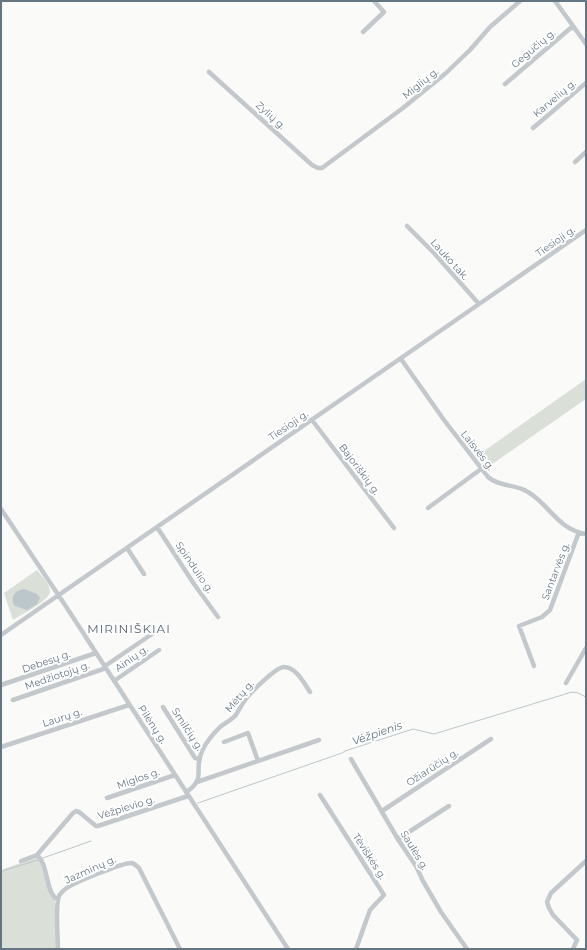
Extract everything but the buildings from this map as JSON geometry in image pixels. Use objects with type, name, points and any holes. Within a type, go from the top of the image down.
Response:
[{"type":"street","points":[[363,32],[384,12],[374,1]]},
{"type":"street","name":"Miglių g.","points":[[322,168],[403,108],[446,73],[470,50],[490,26],[520,1]]},
{"type":"street","points":[[554,1],[586,44]]},
{"type":"street","name":"Gegučių g.","points":[[505,84],[573,26]]},
{"type":"street","name":"Zylių g.","points":[[209,72],[312,165],[322,168]]},
{"type":"street","name":"Karvelių g.","points":[[533,128],[586,83]]},
{"type":"street","points":[[575,162],[586,152]]},
{"type":"street","name":"Lauko tak.","points":[[407,226],[434,253],[479,304]]},
{"type":"street","name":"Tiesioji g.","points":[[1,635],[586,230]]},
{"type":"street","name":"Laisvės g.","points":[[401,359],[488,477],[496,483],[522,489],[532,494],[562,523],[586,534]]},
{"type":"street","name":"Bajoriškių g.","points":[[312,420],[394,528]]},
{"type":"street","points":[[428,508],[481,469]]},
{"type":"street","name":"Pilėnų g.","points":[[1,509],[288,949]]},
{"type":"street","name":"Spindulio g.","points":[[157,527],[194,584],[218,617]]},
{"type":"street","name":"Santarvės g.","points":[[534,666],[519,626],[542,617],[550,610],[579,532]]},
{"type":"street","points":[[127,548],[144,574]]},
{"type":"street","name":"Medžiotojų g.","points":[[13,700],[105,667],[155,632]]},
{"type":"street","points":[[566,683],[586,648]]},
{"type":"street","name":"Ainių g.","points":[[114,681],[159,650]]},
{"type":"street","name":"Debesų g.","points":[[1,685],[96,653]]},
{"type":"street","name":"Mėtų g.","points":[[197,782],[199,759],[203,748],[221,727],[237,714],[245,700],[275,670],[284,667],[291,669],[298,675],[310,692]]},
{"type":"street","name":"Laurų g.","points":[[1,747],[129,705]]},
{"type":"street","name":"Smilčių g.","points":[[163,707],[195,758],[199,759]]},
{"type":"street","points":[[224,742],[248,733],[258,761]]},
{"type":"street","name":"Ožiarūčių g.","points":[[382,811],[491,739]]},
{"type":"street","points":[[187,794],[197,782],[318,740]]},
{"type":"street","name":"Saulės g.","points":[[351,759],[398,839],[416,866],[423,882],[441,912],[467,949]]},
{"type":"street","name":"Miglos g.","points":[[107,798],[175,775]]},
{"type":"street","name":"Vėžpievio g.","points":[[37,855],[76,811],[98,826],[187,794]]},
{"type":"street","name":"Tėviškės g.","points":[[320,795],[384,895],[370,910],[356,949]]},
{"type":"street","points":[[398,839],[449,806]]},
{"type":"street","points":[[21,861],[37,855],[42,862],[53,895],[58,900],[58,949]]},
{"type":"street","points":[[573,949],[577,940],[553,915],[549,908],[548,902],[550,893],[586,861]]},
{"type":"street","name":"Jazminų g.","points":[[58,900],[62,892],[73,885],[122,865],[128,863],[135,864],[139,868],[180,949]]},
{"type":"shaded area","points":[[586,379],[586,399],[485,469],[477,456]]},
{"type":"shaded area","points":[[37,570],[49,585],[49,595],[41,603],[13,620],[4,593]]},
{"type":"shaded area","points":[[24,589],[37,594],[40,598],[37,604],[27,610],[15,606],[13,603],[14,595],[18,591]]},
{"type":"shaded area","points":[[37,857],[40,861],[51,895],[55,901],[57,949],[1,949],[1,870]]},
{"type":"waterway","name":"Vėžpienis","points":[[198,803],[345,751],[413,729],[434,734],[572,692],[586,697]]},
{"type":"waterway","name":"Vėžpienis","points":[[43,858],[91,841]]},
{"type":"waterway","name":"Vėžpienis","points":[[1,873],[5,870],[38,860]]},
{"type":"district","name":"MIRINIŠKIAI","points":[[129,629]]}]
